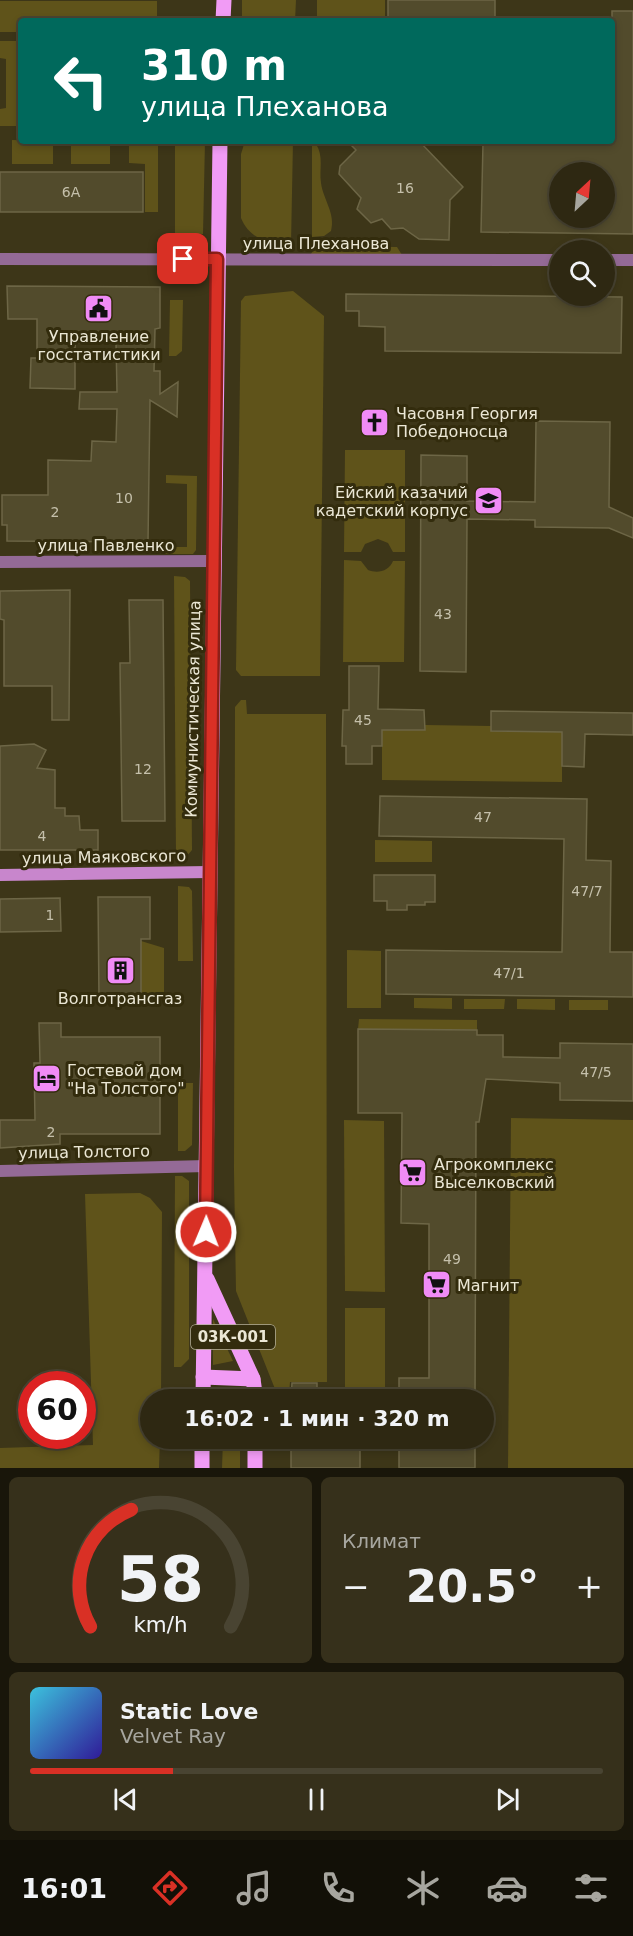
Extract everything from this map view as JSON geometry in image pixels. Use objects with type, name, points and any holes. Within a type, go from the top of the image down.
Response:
[{"type":"main road","points":[[223,18],[224,0]]},
{"type":"main road","name":"Коммунистическая улица","points":[[203,1389],[212,561],[220,144]]},
{"type":"main road","name":"Коммунистическая улица","points":[[205,1276],[253,1379],[254,1389]]},
{"type":"main road","points":[[203,1377],[253,1379]]},
{"type":"main road","points":[[202,1449],[202,1468]]},
{"type":"main road","points":[[255,1449],[255,1468]]},
{"type":"street","name":"улица Плеханова","points":[[0,259],[549,260]]},
{"type":"street","points":[[615,260],[633,260]]},
{"type":"street","name":"улица Павленко","points":[[0,562],[212,561]]},
{"type":"street","name":"улица Маяковского","points":[[0,875],[209,873]]},
{"type":"street","name":"улица Толстого","points":[[0,1171],[207,1166]]},
{"type":"shaded area","points":[[242,0],[296,0],[295,18],[242,18]]},
{"type":"shaded area","points":[[317,0],[385,0],[385,18],[317,18]]},
{"type":"shaded area","points":[[0,1],[157,1],[157,18],[18,18],[18,32],[0,32]]},
{"type":"shaded area","points":[[0,41],[18,41],[18,126],[0,126],[0,109],[6,108],[6,59],[0,58]]},
{"type":"shaded area","points":[[12,140],[18,140],[18,144],[53,144],[53,164],[12,164]]},
{"type":"shaded area","points":[[71,144],[110,144],[110,164],[71,164]]},
{"type":"shaded area","points":[[129,144],[158,144],[158,212],[145,212],[145,164],[129,163]]},
{"type":"shaded area","points":[[175,144],[205,144],[203,234],[175,234]]},
{"type":"shaded area","points":[[244,144],[293,144],[291,244],[268,242],[255,236],[241,218],[241,154]]},
{"type":"shaded area","points":[[312,144],[316,144],[321,158],[321,183],[331,213],[332,225],[331,231],[324,236],[312,237]]},
{"type":"shaded area","points":[[316,246],[397,247],[402,255],[311,254]]},
{"type":"shaded area","points":[[293,291],[324,316],[320,676],[241,676],[236,670],[241,301],[245,296]]},
{"type":"shaded area","points":[[170,300],[183,300],[182,351],[176,356],[169,356]]},
{"type":"shaded area","points":[[345,450],[405,450],[405,552],[393,552],[388,543],[378,539],[365,544],[361,552],[344,552]]},
{"type":"shaded area","points":[[166,475],[197,476],[196,550],[193,554],[165,554],[165,547],[187,547],[187,484],[166,483]]},
{"type":"shaded area","points":[[344,560],[361,561],[368,570],[376,572],[383,571],[393,561],[405,561],[404,662],[343,662]]},
{"type":"shaded area","points":[[174,576],[185,577],[190,581],[192,850],[186,857],[176,857]]},
{"type":"shaded area","points":[[241,700],[246,700],[247,714],[326,714],[327,1382],[290,1382],[289,1389],[275,1389],[236,1291],[235,707]]},
{"type":"shaded area","points":[[542,711],[562,712],[562,782],[382,780],[382,730],[424,730],[425,725],[491,726],[491,731],[542,732]]},
{"type":"shaded area","points":[[375,840],[432,841],[432,862],[375,862]]},
{"type":"shaded area","points":[[178,886],[189,887],[192,891],[193,961],[178,961]]},
{"type":"shaded area","points":[[141,941],[164,948],[164,999],[141,999]]},
{"type":"shaded area","points":[[347,950],[381,951],[381,1008],[347,1008]]},
{"type":"shaded area","points":[[414,998],[452,998],[452,1009],[414,1008]]},
{"type":"shaded area","points":[[464,999],[505,999],[504,1009],[464,1009]]},
{"type":"shaded area","points":[[517,999],[555,999],[555,1010],[517,1009]]},
{"type":"shaded area","points":[[569,1000],[608,1000],[608,1010],[569,1010]]},
{"type":"shaded area","points":[[359,1019],[477,1020],[477,1030],[358,1029]]},
{"type":"shaded area","points":[[178,1083],[193,1083],[192,1145],[185,1151],[178,1151]]},
{"type":"shaded area","points":[[511,1118],[633,1120],[633,1468],[508,1468]]},
{"type":"shaded area","points":[[344,1120],[384,1121],[385,1292],[345,1291]]},
{"type":"shaded area","points":[[175,1176],[182,1176],[189,1181],[189,1359],[181,1367],[174,1367]]},
{"type":"shaded area","points":[[140,1193],[150,1198],[162,1212],[161,1389],[140,1389],[140,1449],[160,1449],[159,1468],[0,1468],[0,1448],[96,1449],[96,1371],[91,1371],[85,1194]]},
{"type":"shaded area","points":[[345,1308],[385,1308],[385,1389],[345,1389]]},
{"type":"shaded area","points":[[213,1319],[233,1361],[213,1365]]},
{"type":"shaded area","points":[[223,1449],[240,1449],[240,1468],[222,1468]]},
{"type":"building","points":[[388,0],[495,0],[495,18],[388,18]]},
{"type":"building","points":[[612,11],[633,11],[633,234],[481,232],[483,144],[615,144],[615,18],[612,18]]},
{"type":"building","points":[[350,144],[422,144],[463,187],[450,200],[449,240],[419,239],[403,228],[391,229],[382,219],[371,223],[357,209],[361,198],[339,174],[340,166],[356,150]]},
{"type":"building","points":[[0,172],[143,172],[143,212],[0,212]]},
{"type":"building","points":[[7,286],[160,287],[160,328],[155,329],[154,371],[160,371],[160,394],[178,382],[177,417],[150,400],[148,542],[7,541],[7,525],[2,525],[2,495],[48,495],[48,460],[91,461],[92,441],[116,442],[117,409],[79,409],[80,392],[117,392],[116,342],[75,343],[75,389],[30,388],[31,358],[37,358],[37,319],[8,319]]},
{"type":"building","points":[[346,294],[549,296],[549,306],[615,306],[615,297],[622,297],[621,353],[385,351],[385,327],[359,326],[359,311],[346,311]]},
{"type":"building","points":[[536,421],[610,422],[609,507],[633,518],[633,538],[609,528],[535,527],[535,520],[467,519],[466,672],[420,671],[421,455],[467,456],[467,501],[535,502]]},
{"type":"building","points":[[70,590],[69,720],[52,720],[52,686],[4,686],[4,620],[0,619],[0,591]]},
{"type":"building","points":[[129,600],[163,600],[165,821],[122,821],[120,663],[130,663]]},
{"type":"building","points":[[349,666],[379,666],[378,709],[424,710],[425,730],[382,730],[382,746],[372,746],[372,764],[346,764],[346,746],[342,746],[343,710],[349,710]]},
{"type":"building","points":[[491,711],[633,713],[633,735],[585,734],[584,767],[562,766],[562,732],[491,731]]},
{"type":"building","points":[[34,744],[46,750],[37,768],[55,770],[55,808],[65,808],[65,816],[79,816],[80,830],[98,830],[98,850],[0,850],[0,746]]},
{"type":"building","points":[[380,796],[587,799],[586,860],[611,861],[610,952],[633,952],[633,997],[386,994],[386,950],[562,952],[564,839],[379,836]]},
{"type":"building","points":[[374,875],[435,875],[435,902],[425,902],[425,905],[407,905],[407,910],[387,910],[387,901],[374,901]]},
{"type":"building","name":"Волготрансгаз","points":[[98,897],[150,897],[150,939],[141,939],[141,999],[99,999]]},
{"type":"building","points":[[60,898],[61,931],[0,932],[0,899]]},
{"type":"building","points":[[39,1023],[61,1023],[61,1037],[160,1037],[160,1134],[60,1134],[60,1144],[0,1148],[0,1120],[35,1120],[34,1063],[40,1063]]},
{"type":"building","points":[[358,1029],[477,1030],[477,1035],[503,1035],[503,1057],[560,1058],[560,1043],[633,1044],[633,1101],[560,1100],[560,1083],[486,1079],[479,1122],[476,1122],[475,1389],[399,1389],[399,1378],[429,1378],[429,1224],[401,1223],[402,1113],[358,1113]]},
{"type":"building","points":[[292,1383],[317,1383],[317,1389],[292,1389]]},
{"type":"building","points":[[291,1449],[360,1449],[360,1468],[291,1468]]},
{"type":"building","points":[[399,1449],[475,1449],[475,1468],[399,1468]]},
{"type":"place","name":"Управление госстатистики","points":[[99,308]]},
{"type":"place","name":"Часовня Георгия Победоносца","points":[[375,422]]},
{"type":"place","name":"Ейский казачий кадетский корпус","points":[[489,501]]},
{"type":"place","name":"Волготрансгаз","points":[[120,970]]},
{"type":"place","name":"Гостевой дом \"На Толстого\"","points":[[46,1079]]},
{"type":"place","name":"Агрокомплекс Выселковский","points":[[413,1173]]},
{"type":"place","name":"Магнит","points":[[436,1285]]},
{"type":"route","points":[[183,259],[217,259],[206,1232]]}]
